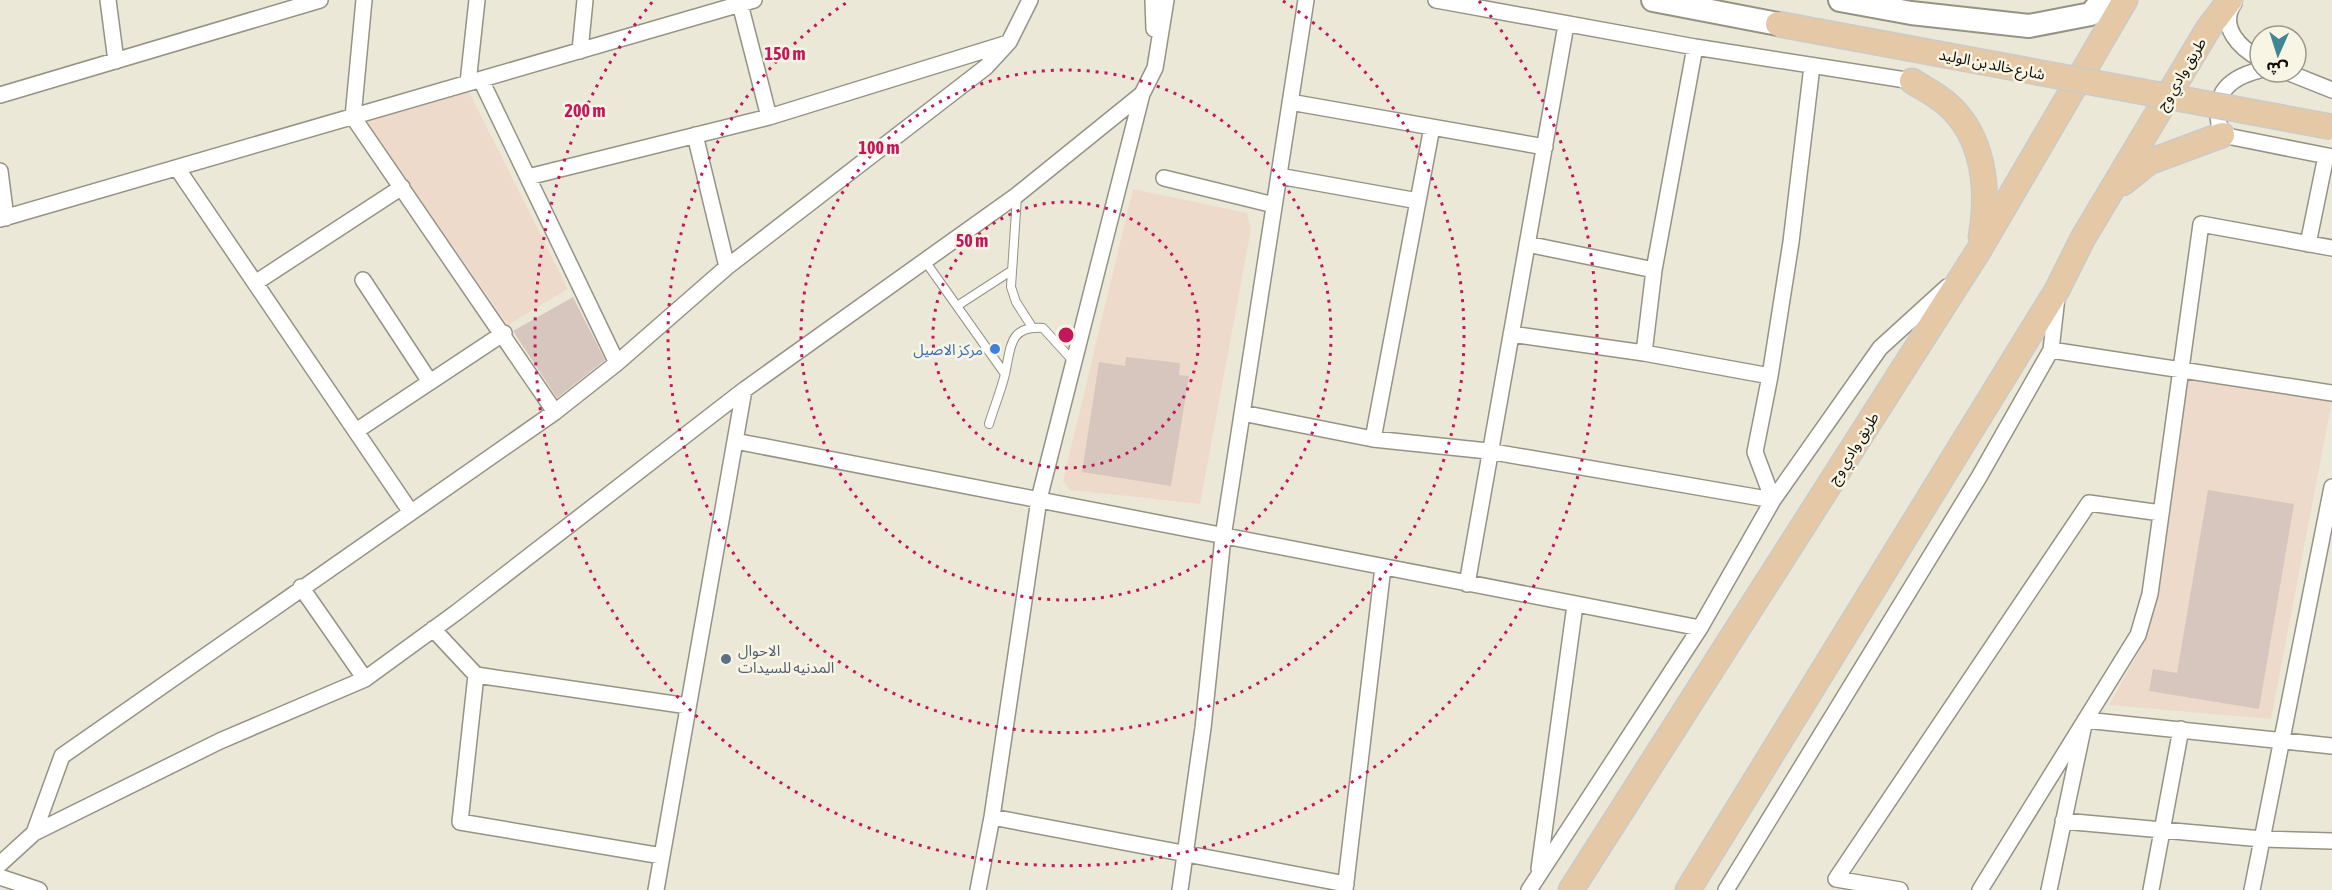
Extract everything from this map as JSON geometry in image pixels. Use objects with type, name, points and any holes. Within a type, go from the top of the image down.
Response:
[{"type":"main road","name":"طريق وادي وج","points":[[1570,890],[1973,259],[2125,0]]},
{"type":"main road","name":"طريق وادي وج","points":[[1688,890],[2057,290],[2083,238],[2208,29],[2230,0]]},
{"type":"main road","name":"شارع خالد بن الوليد","points":[[1778,24],[2332,128]]},
{"type":"main road","points":[[1912,81],[1947,104],[1968,127],[1978,152],[1986,211],[1973,259]]},
{"type":"main road","points":[[2083,238],[2108,198],[2132,174],[2170,152],[2222,135]]},
{"type":"main road","points":[[1580,890],[1600,845]]},
{"type":"street","points":[[108,0],[116,61]]},
{"type":"street","points":[[0,95],[116,61],[289,4],[320,0]]},
{"type":"street","points":[[364,0],[353,117],[504,333],[555,412]]},
{"type":"street","points":[[477,0],[474,82],[528,177],[617,363]]},
{"type":"street","points":[[580,51],[585,0]]},
{"type":"street","points":[[34,833],[62,756],[301,587],[555,412],[617,363],[727,267],[986,66],[1010,42],[1030,0]]},
{"type":"street","points":[[1153,0],[1155,68]]},
{"type":"street","points":[[978,890],[992,817],[1039,499],[1142,94],[1155,68],[1166,0]]},
{"type":"street","points":[[1180,890],[1203,728],[1223,537],[1306,0]]},
{"type":"street","points":[[1436,0],[1695,47],[1912,81]]},
{"type":"street","name":"شارع خالد بن الوليد","points":[[1653,0],[1778,24]]},
{"type":"street","points":[[1840,0],[1912,7],[2029,26],[2091,14],[2102,0]]},
{"type":"street","points":[[2236,0],[2231,7],[2228,23],[2234,38],[2248,53]]},
{"type":"street","points":[[0,171],[3,218],[747,2],[769,117]]},
{"type":"street","points":[[1467,584],[1488,451],[1566,25]]},
{"type":"street","points":[[528,177],[769,117],[1010,42]]},
{"type":"street","points":[[1644,352],[1654,270],[1695,47]]},
{"type":"street","points":[[1773,500],[1755,452],[1770,376],[1791,242],[1812,66]]},
{"type":"street","points":[[2248,75],[2230,82],[2217,102],[2216,118],[2222,135],[2329,156],[2308,244]]},
{"type":"street","points":[[2308,80],[2332,90]]},
{"type":"street","points":[[0,864],[34,833],[220,741],[365,679],[744,390],[1017,195],[1142,94]]},
{"type":"street","points":[[1290,102],[1545,147]]},
{"type":"street","points":[[1373,439],[1432,127]]},
{"type":"street","points":[[695,135],[727,267]]},
{"type":"street","points":[[177,168],[410,511]]},
{"type":"street","points":[[1279,176],[1418,201]]},
{"type":"street","points":[[1164,178],[1274,206]]},
{"type":"street","points":[[255,283],[402,187]]},
{"type":"street","points":[[1980,890],[2138,635],[2150,594],[2201,224],[2332,248]]},
{"type":"street","points":[[1527,244],[1654,270]]},
{"type":"street","points":[[1529,890],[1700,628],[1773,500],[1880,348],[1973,259]]},
{"type":"street","points":[[363,280],[430,382]]},
{"type":"street","points":[[1726,890],[1979,477],[2051,350],[2057,290]]},
{"type":"street","points":[[356,431],[504,333]]},
{"type":"street","points":[[1511,334],[1644,352],[1770,376]]},
{"type":"street","points":[[2051,350],[2332,393]]},
{"type":"street","points":[[656,890],[744,390]]},
{"type":"street","points":[[1242,413],[1373,439],[1488,451],[1773,500]]},
{"type":"street","points":[[735,441],[1700,628]]},
{"type":"street","points":[[2252,890],[2280,739],[2332,487]]},
{"type":"street","points":[[1900,890],[1836,879],[2089,503],[2161,513]]},
{"type":"street","points":[[992,817],[1346,887],[1383,567]]},
{"type":"street","points":[[301,587],[365,679]]},
{"type":"street","points":[[1538,875],[1575,605]]},
{"type":"street","points":[[433,629],[476,675],[688,706]]},
{"type":"street","points":[[476,675],[460,822],[662,856]]},
{"type":"street","points":[[2085,720],[2332,746]]},
{"type":"street","points":[[2049,890],[2085,720]]},
{"type":"street","points":[[2151,890],[2181,729]]},
{"type":"street","points":[[2063,821],[2262,839],[2332,841]]},
{"type":"street","points":[[0,877],[39,890]]},
{"type":"lane","points":[[1017,195],[1011,270],[1016,302],[1032,327]]},
{"type":"lane","points":[[925,261],[1005,374]]},
{"type":"lane","points":[[957,306],[1011,270]]},
{"type":"lane","points":[[989,423],[1005,374],[1010,345],[1018,333],[1032,327],[1043,328],[1050,333],[1073,362]]},
{"type":"shaded area","points":[[468,90],[568,289],[508,325],[366,122]]},
{"type":"shaded area","points":[[1133,189],[1247,213],[1251,229],[1200,504],[1070,490],[1063,481]]},
{"type":"shaded area","points":[[2188,379],[2332,401],[2271,719],[2109,705],[2145,641]]},
{"type":"building","points":[[573,297],[605,360],[557,398],[513,331]]},
{"type":"building","points":[[1126,357],[1180,363],[1179,375],[1189,376],[1171,486],[1082,472],[1099,362],[1125,366]]},
{"type":"building","points":[[2208,490],[2294,504],[2259,709],[2149,691],[2153,669],[2177,673]]},
{"type":"place","name":"مركز الاصيل","points":[[995,349]]},
{"type":"place","name":"الاحوال المدنيه للسيدات","points":[[726,659]]}]
